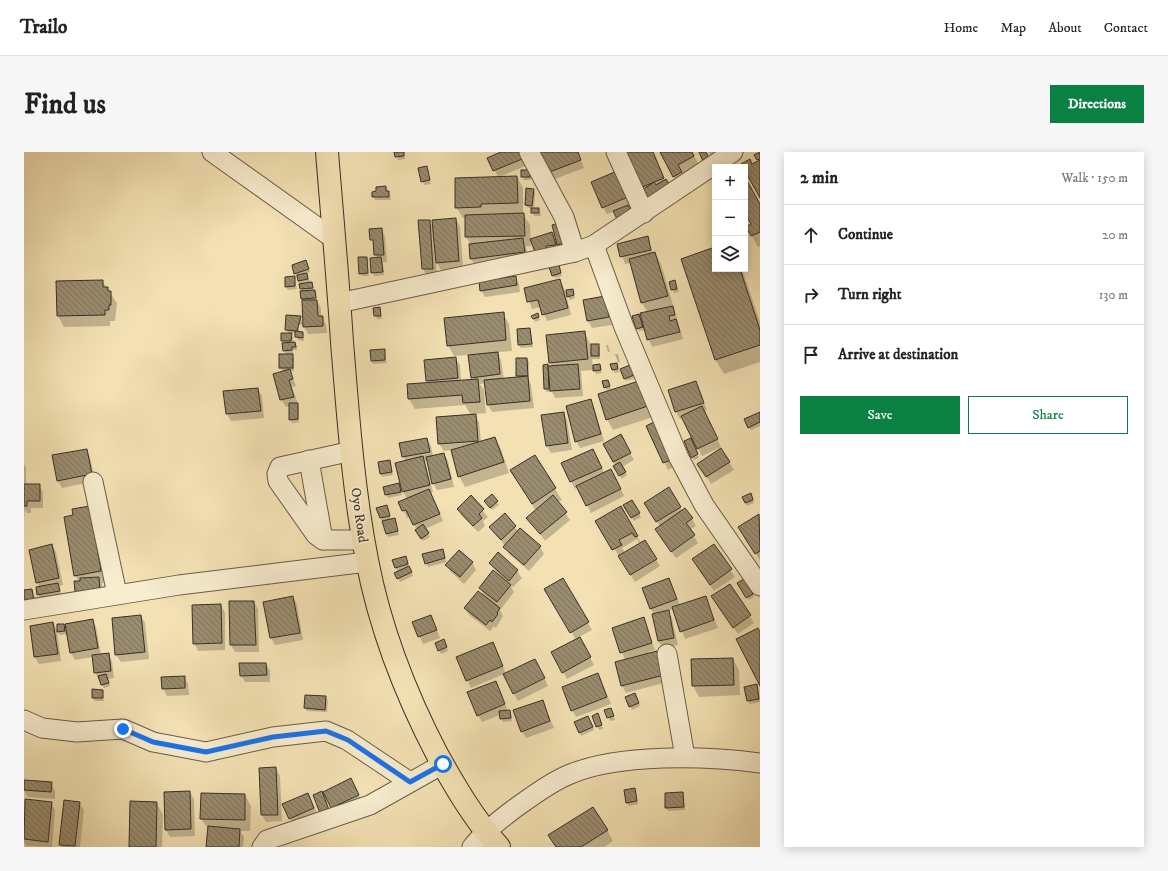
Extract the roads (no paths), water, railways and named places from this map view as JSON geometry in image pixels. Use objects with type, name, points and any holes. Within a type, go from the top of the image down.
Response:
[{"type":"highway","name":"Oyo Road","points":[[327,152],[352,451],[368,562],[382,617],[398,667],[424,729],[459,794],[478,839],[499,847]]},
{"type":"street","points":[[212,152],[334,239]]},
{"type":"street","points":[[529,152],[564,217],[575,252]]},
{"type":"street","points":[[616,152],[644,213]]},
{"type":"street","points":[[339,303],[575,252],[594,245],[644,213],[733,152]]},
{"type":"street","points":[[594,245],[624,327],[678,458],[704,506],[760,586]]},
{"type":"street","points":[[352,451],[280,467],[277,474],[278,481],[316,535],[323,540],[364,540]]},
{"type":"street","points":[[309,460],[323,540]]},
{"type":"street","points":[[93,482],[117,594]]},
{"type":"street","points":[[24,610],[117,594],[368,562]]},
{"type":"street","points":[[667,654],[685,757]]},
{"type":"street","points":[[24,720],[42,728],[77,732],[123,729],[153,742],[206,752],[273,737],[326,731],[348,740],[410,782]]},
{"type":"street","points":[[478,839],[538,791],[568,775],[602,765],[685,757],[760,763]]},
{"type":"street","points":[[262,847],[267,840],[370,805],[443,764]]}]
